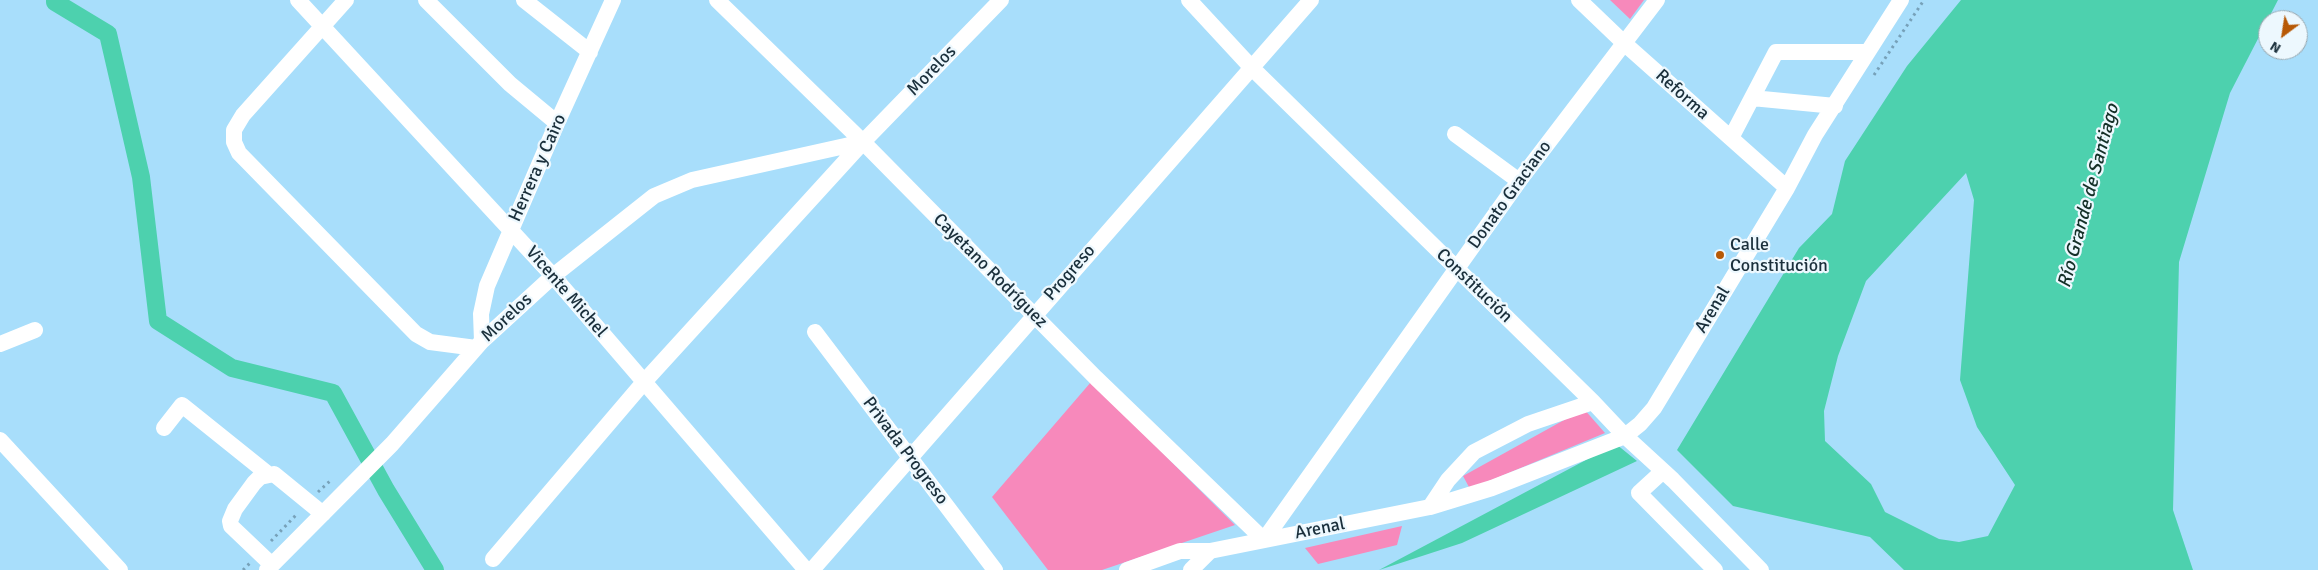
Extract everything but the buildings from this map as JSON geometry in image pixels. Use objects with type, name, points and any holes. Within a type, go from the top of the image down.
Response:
[{"type":"street","name":"Vicente Michel","points":[[298,0],[553,276],[806,570]]},
{"type":"street","points":[[346,0],[242,115],[234,130],[234,142],[239,153],[416,334],[430,342],[479,344]]},
{"type":"street","points":[[426,0],[510,84],[557,123]]},
{"type":"street","points":[[524,0],[590,52]]},
{"type":"street","name":"Herrera y Cairo","points":[[479,344],[481,314],[487,286],[557,123],[613,0]]},
{"type":"street","name":"Cayetano Rodríguez","points":[[717,0],[863,142],[1096,378],[1264,540]]},
{"type":"street","name":"Morelos","points":[[492,559],[644,382],[863,142],[1000,0]]},
{"type":"street","name":"Constitución","points":[[1189,0],[1251,67],[1593,402],[1625,436],[1663,471],[1761,570]]},
{"type":"street","name":"Progreso","points":[[812,570],[1311,0]]},
{"type":"street","name":"Reforma","points":[[1579,0],[1625,44],[1787,188]]},
{"type":"street","name":"Donato Graciano","points":[[1264,540],[1519,181],[1657,0]]},
{"type":"street","name":"Arenal","points":[[1127,570],[1180,551],[1210,551],[1430,507],[1492,488],[1625,436],[1640,424],[1654,408],[1787,188],[1816,135],[1901,0]]},
{"type":"street","points":[[1731,138],[1776,52],[1868,52]]},
{"type":"street","points":[[1752,98],[1834,106]]},
{"type":"street","points":[[1455,134],[1519,181]]},
{"type":"street","name":"Morelos","points":[[270,567],[392,444],[479,344],[553,276],[654,196],[692,180],[863,142]]},
{"type":"street","points":[[0,344],[35,330]]},
{"type":"street","name":"Privada Progreso","points":[[816,332],[995,570]]},
{"type":"street","points":[[1430,507],[1448,480],[1474,452],[1528,424],[1593,402]]},
{"type":"street","points":[[164,428],[182,405],[268,474]]},
{"type":"street","points":[[0,440],[120,570]]},
{"type":"street","points":[[1663,471],[1638,493],[1715,570]]},
{"type":"street","points":[[270,567],[235,531],[230,521],[235,509],[254,483],[260,477],[274,474],[322,514]]},
{"type":"street","points":[[1191,570],[1210,551]]},
{"type":"shaded area","points":[[1610,0],[1644,0],[1630,19]]},
{"type":"shaded area","points":[[1091,382],[1235,525],[1102,570],[1048,570],[992,497]]},
{"type":"shaded area","points":[[1584,409],[1605,433],[1470,489],[1463,476]]},
{"type":"shaded area","points":[[1402,526],[1397,545],[1318,564],[1305,548]]},
{"type":"water","name":"Río Grande de Santiago","points":[[1961,0],[2278,0],[2273,10],[2258,10],[2258,39],[2230,93],[2179,262],[2173,510],[2193,570],[1904,570],[1870,537],[1733,506],[1677,450],[1799,248],[1832,214],[1845,161],[1907,66]],"holes":[[[1966,173],[1974,200],[1960,380],[1977,427],[2015,485],[1988,536],[1959,542],[1939,539],[1885,512],[1871,484],[1825,441],[1824,411],[1838,356],[1866,281]]]},
{"type":"water","points":[[1616,444],[1637,461],[1462,543],[1379,570]]},
{"type":"waterway","points":[[55,0],[55,2],[108,34],[141,177],[158,321],[232,368],[333,393],[386,490],[435,570]]},
{"type":"place","name":"Calle Constitución","points":[[1720,255]]}]
